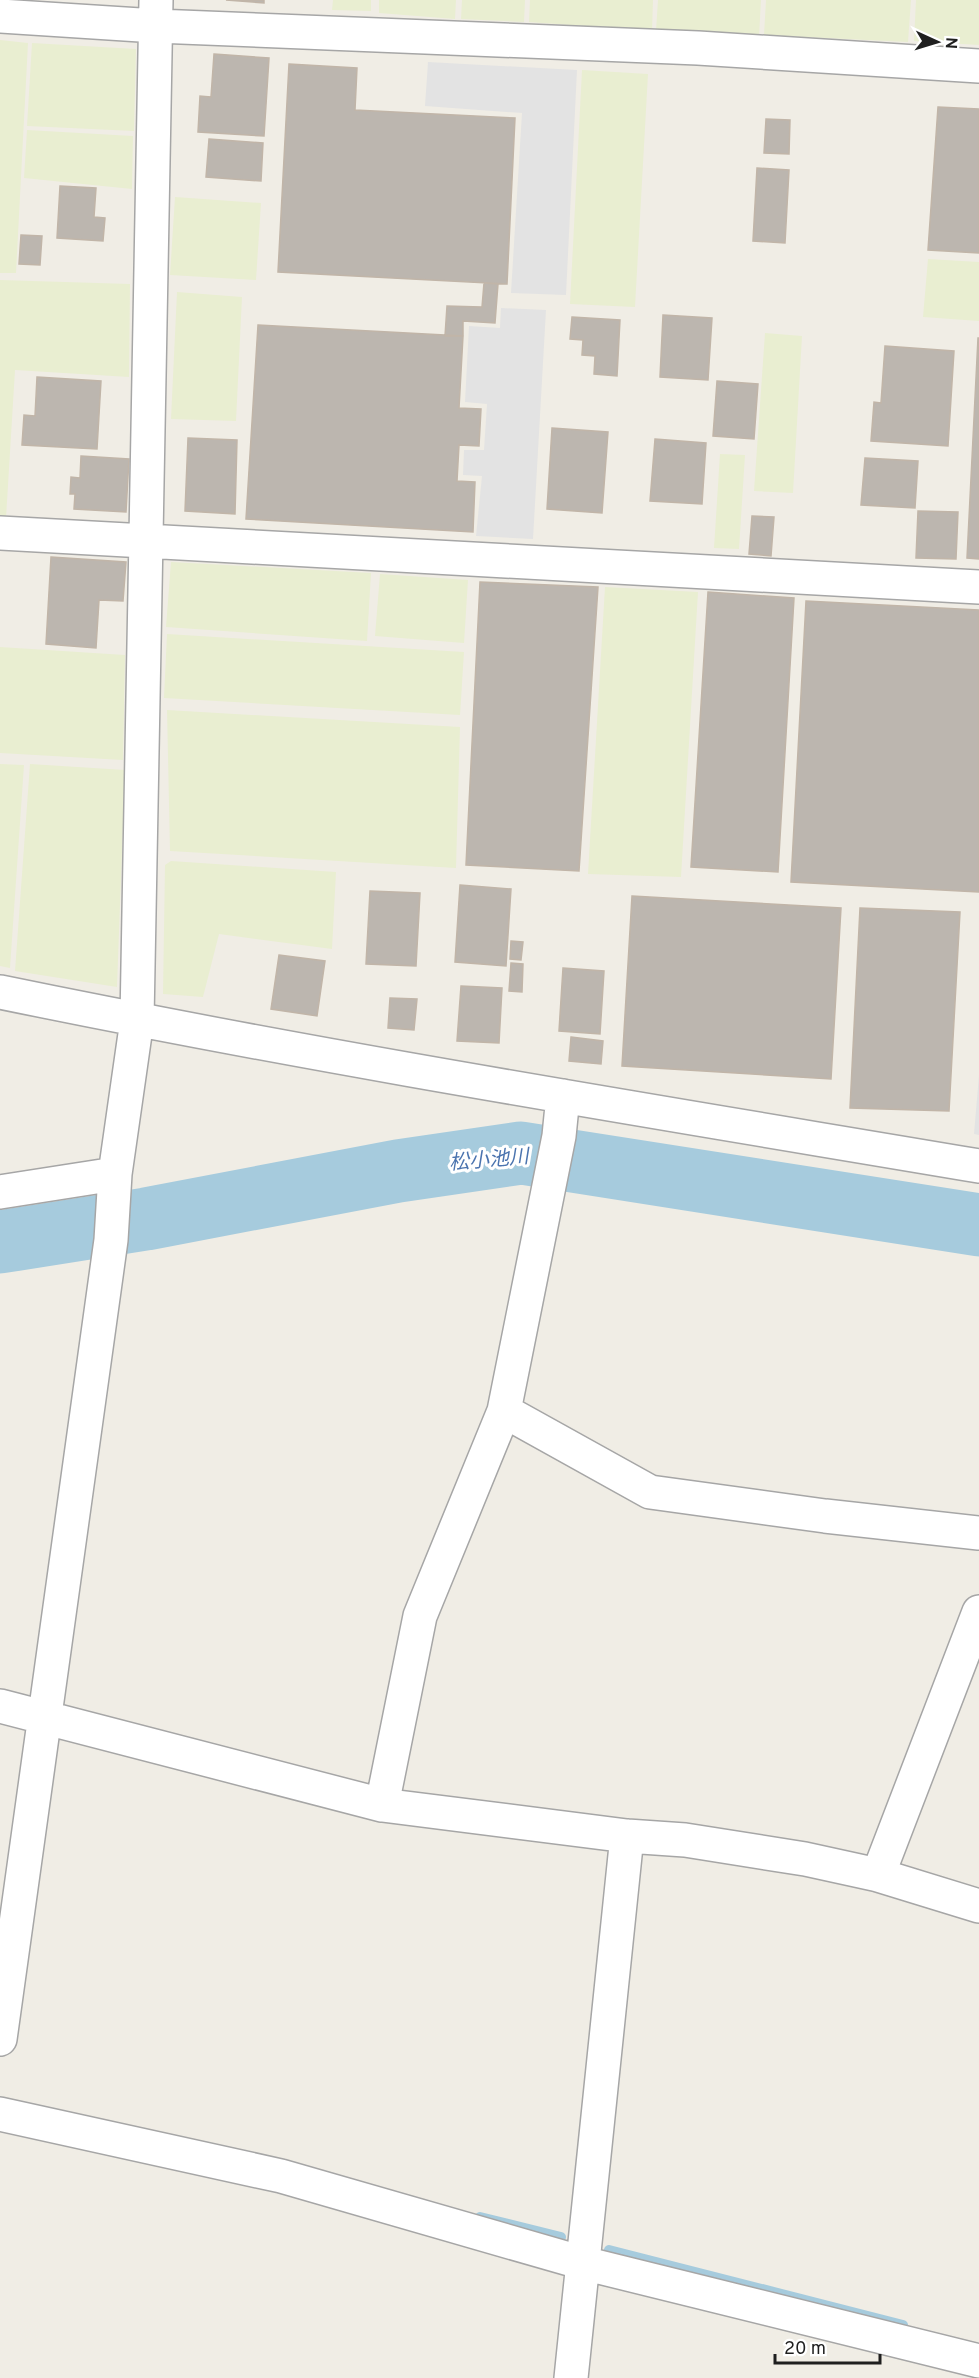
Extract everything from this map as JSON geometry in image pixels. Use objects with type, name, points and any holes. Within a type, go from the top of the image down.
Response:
[{"type":"street","points":[[0,16],[156,13],[979,66]]},
{"type":"street","points":[[0,2039],[111,1240],[115,1176],[137,1020],[156,13]]},
{"type":"street","points":[[0,533],[979,587]]},
{"type":"street","points":[[0,992],[137,1020],[563,1096],[979,1166]]},
{"type":"street","points":[[382,1805],[420,1616],[504,1411],[553,1170],[563,1096]]},
{"type":"street","points":[[0,1192],[115,1176]]},
{"type":"street","points":[[504,1411],[650,1492],[825,1516],[979,1533]]},
{"type":"street","points":[[878,1875],[979,1612]]},
{"type":"street","points":[[0,1706],[382,1805],[627,1836],[685,1840],[805,1859],[878,1875],[979,1906]]},
{"type":"street","points":[[571,2378],[627,1836]]},
{"type":"street","points":[[0,2114],[281,2176],[583,2263],[979,2361]]},
{"type":"green space","points":[[333,0],[371,0],[371,11],[332,10]]},
{"type":"green space","points":[[379,0],[456,0],[455,19],[379,13]]},
{"type":"green space","points":[[462,0],[525,0],[524,22],[461,19]]},
{"type":"green space","points":[[530,0],[653,0],[652,31],[529,22]]},
{"type":"green space","points":[[658,0],[761,0],[759,37],[656,31]]},
{"type":"green space","points":[[766,0],[911,0],[908,42],[764,35]]},
{"type":"green space","points":[[916,0],[979,0],[979,45],[914,41]]},
{"type":"green space","points":[[0,40],[28,43],[16,273],[0,273]]},
{"type":"green space","points":[[32,43],[136,49],[134,131],[27,126]]},
{"type":"green space","points":[[582,70],[648,74],[635,307],[570,304]]},
{"type":"green space","points":[[27,130],[133,136],[132,189],[24,178]]},
{"type":"green space","points":[[175,197],[261,203],[256,280],[170,275]]},
{"type":"green space","points":[[928,259],[979,262],[979,321],[923,317]]},
{"type":"green space","points":[[0,280],[130,284],[129,377],[15,370],[6,518],[0,518]]},
{"type":"green space","points":[[177,292],[242,297],[236,421],[171,419]]},
{"type":"green space","points":[[765,333],[802,336],[793,493],[754,491]]},
{"type":"green space","points":[[720,454],[745,455],[739,549],[714,548]]},
{"type":"green space","points":[[171,562],[371,573],[367,641],[166,627]]},
{"type":"green space","points":[[380,574],[468,580],[464,643],[375,636]]},
{"type":"green space","points":[[605,587],[698,592],[681,877],[588,874]]},
{"type":"green space","points":[[167,634],[464,652],[460,715],[164,698]]},
{"type":"green space","points":[[0,647],[125,655],[123,760],[0,753]]},
{"type":"green space","points":[[167,710],[460,727],[456,868],[170,851]]},
{"type":"green space","points":[[0,764],[24,765],[10,968],[0,966]]},
{"type":"green space","points":[[30,764],[125,770],[117,987],[15,971]]},
{"type":"green space","points":[[171,861],[336,872],[332,949],[219,934],[203,997],[163,994],[165,865]]},
{"type":"shaded area","points":[[428,62],[577,70],[566,295],[511,293],[522,113],[425,106]]},
{"type":"shaded area","points":[[501,308],[546,310],[533,539],[476,536],[482,476],[463,475],[464,450],[484,450],[487,404],[465,402],[469,326],[500,328]]},
{"type":"shaded area","points":[[979,1075],[979,1135],[974,1134]]},
{"type":"building","points":[[226,0],[264,0],[264,3]]},
{"type":"building","points":[[214,54],[269,58],[264,136],[198,132],[200,96],[211,97]]},
{"type":"building","points":[[289,64],[357,68],[355,110],[515,118],[507,284],[278,272]]},
{"type":"building","points":[[938,107],[979,109],[979,253],[928,250]]},
{"type":"building","points":[[766,119],[790,120],[789,154],[764,153]]},
{"type":"building","points":[[209,139],[263,143],[261,181],[206,177]]},
{"type":"building","points":[[757,168],[789,170],[785,243],[753,241]]},
{"type":"building","points":[[60,186],[96,188],[94,217],[105,218],[103,241],[57,238]]},
{"type":"building","points":[[21,235],[42,236],[40,265],[19,264]]},
{"type":"building","points":[[484,283],[498,284],[495,323],[463,321],[463,336],[445,336],[447,306],[482,307]]},
{"type":"building","points":[[663,315],[712,318],[708,380],[660,377]]},
{"type":"building","points":[[572,317],[620,320],[617,376],[594,374],[595,356],[582,355],[583,340],[570,339]]},
{"type":"building","points":[[258,325],[463,336],[459,408],[481,409],[479,446],[459,445],[457,481],[475,482],[473,532],[246,519]]},
{"type":"building","points":[[979,338],[979,559],[967,558]]},
{"type":"building","points":[[885,346],[954,351],[948,446],[871,441],[874,402],[881,403]]},
{"type":"building","points":[[37,377],[101,381],[97,449],[22,445],[24,415],[35,416]]},
{"type":"building","points":[[717,381],[758,384],[754,439],[713,436]]},
{"type":"building","points":[[552,428],[608,432],[602,513],[547,509]]},
{"type":"building","points":[[188,438],[237,440],[235,514],[185,511]]},
{"type":"building","points":[[655,439],[706,443],[702,504],[650,501]]},
{"type":"building","points":[[81,456],[129,459],[126,512],[74,509],[75,494],[70,494],[71,477],[80,478]]},
{"type":"building","points":[[865,458],[918,461],[915,508],[861,505]]},
{"type":"building","points":[[918,511],[958,512],[956,559],[916,558]]},
{"type":"building","points":[[752,516],[774,517],[771,556],[749,554]]},
{"type":"building","points":[[51,557],[126,562],[123,601],[99,600],[96,648],[46,644]]},
{"type":"building","points":[[480,582],[598,587],[579,871],[466,865]]},
{"type":"building","points":[[708,592],[794,598],[778,872],[691,867]]},
{"type":"building","points":[[806,601],[979,610],[979,892],[791,882]]},
{"type":"building","points":[[460,885],[511,889],[506,966],[455,962]]},
{"type":"building","points":[[370,891],[420,893],[416,966],[366,964]]},
{"type":"building","points":[[632,896],[841,908],[831,1079],[622,1066]]},
{"type":"building","points":[[860,908],[960,912],[949,1111],[850,1108]]},
{"type":"building","points":[[511,941],[523,942],[521,960],[510,959]]},
{"type":"building","points":[[279,955],[325,961],[317,1016],[271,1009]]},
{"type":"building","points":[[511,963],[523,964],[522,992],[509,991]]},
{"type":"building","points":[[563,968],[604,971],[600,1034],[559,1031]]},
{"type":"building","points":[[461,986],[502,988],[499,1043],[457,1041]]},
{"type":"building","points":[[390,998],[417,999],[414,1030],[388,1028]]},
{"type":"building","points":[[571,1037],[603,1041],[601,1064],[569,1061]]},
{"type":"waterway","name":"松小池川","points":[[0,1242],[146,1219],[398,1171],[521,1153],[979,1225]]},
{"type":"waterway","points":[[480,2217],[561,2237]]},
{"type":"waterway","points":[[609,2250],[903,2325]]}]
